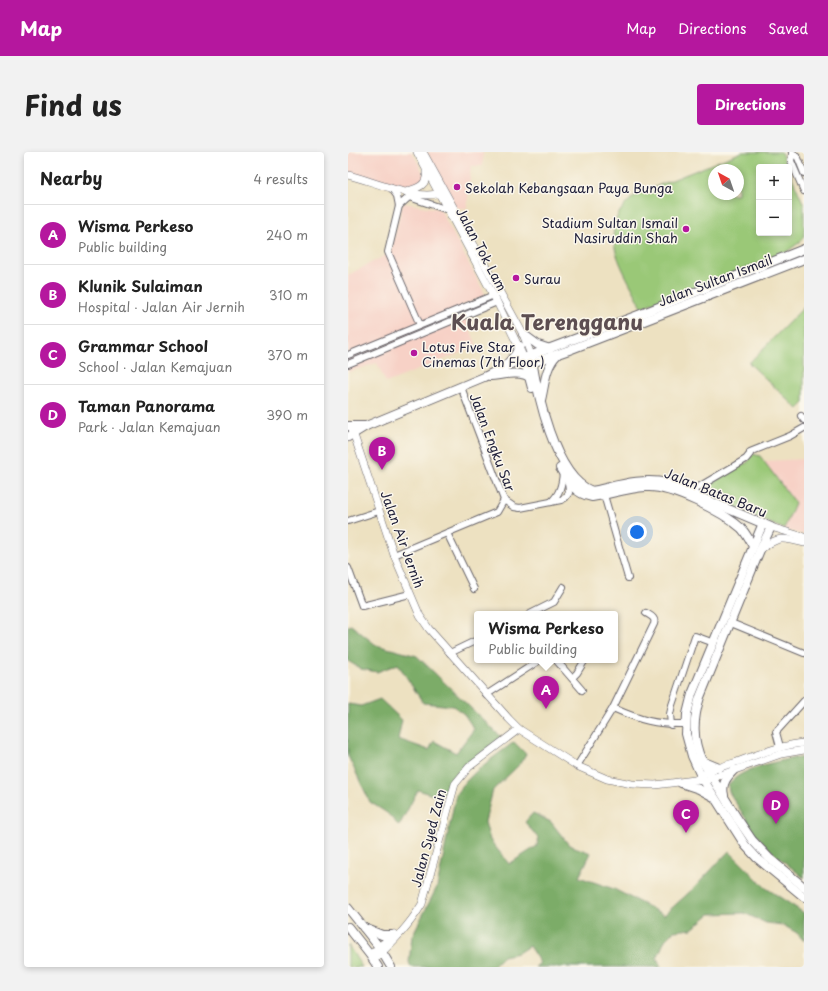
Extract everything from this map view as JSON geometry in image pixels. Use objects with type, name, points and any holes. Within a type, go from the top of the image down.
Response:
[{"type":"main road","name":"Jalan Sultan Ismail","points":[[529,359],[550,349],[803,248]]},
{"type":"main road","name":"Jalan Sultan Ismail","points":[[349,424],[366,426],[484,378],[504,366],[529,359],[557,354],[804,259]]},
{"type":"main road","points":[[522,334],[538,345],[550,349]]},
{"type":"main road","points":[[504,366],[515,355],[520,346]]},
{"type":"main road","points":[[541,403],[548,368],[551,361],[557,354]]},
{"type":"main road","name":"Jalan Batas Baru","points":[[529,359],[536,407],[549,442],[565,477],[574,490],[584,496],[592,497],[647,487],[659,487],[669,490],[711,508],[728,519],[740,528],[757,548]]},
{"type":"main road","points":[[484,378],[516,374],[532,379]]},
{"type":"main road","name":"Jalan Batas Baru","points":[[532,379],[561,460],[577,482],[584,488],[592,491],[646,480],[658,481],[690,492],[771,527]]},
{"type":"main road","points":[[351,436],[366,426]]},
{"type":"main road","points":[[763,523],[757,548],[731,623],[695,710],[695,741],[698,752],[710,775],[752,840],[769,858],[804,887]]},
{"type":"main road","points":[[771,527],[757,548],[714,643],[692,694],[686,724],[688,744],[700,779],[714,797],[745,845],[757,858],[804,897]]},
{"type":"main road","points":[[702,761],[719,768]]},
{"type":"main road","points":[[724,796],[722,790],[723,785],[728,776],[734,770]]},
{"type":"main road","points":[[681,783],[699,789],[714,797]]},
{"type":"main road","points":[[348,908],[364,927],[391,967]]},
{"type":"main road","points":[[348,927],[374,961]]},
{"type":"main road","points":[[364,927],[382,935],[392,935]]},
{"type":"street","name":"Jalan Tok Lam","points":[[416,152],[442,192],[448,210],[520,346],[529,359]]},
{"type":"street","name":"Jalan Tok Lam","points":[[423,152],[442,192],[522,334],[529,359]]},
{"type":"street","points":[[792,153],[798,158],[804,173]]},
{"type":"street","points":[[792,153],[791,161],[804,191]]},
{"type":"street","points":[[406,192],[424,184],[427,178],[426,169]]},
{"type":"street","points":[[348,175],[406,192],[425,194],[442,192]]},
{"type":"street","points":[[392,189],[397,196],[399,206],[388,252],[420,326]]},
{"type":"street","points":[[399,206],[410,197],[448,210]]},
{"type":"street","points":[[348,355],[494,295]]},
{"type":"street","points":[[348,364],[498,302]]},
{"type":"street","name":"Jalan Engku Sar","points":[[394,555],[497,512],[504,500],[461,387]]},
{"type":"street","name":"Jalan Air Jernih","points":[[349,424],[351,436],[394,555],[410,594],[424,622],[486,695],[519,729],[577,766],[595,774],[623,783],[655,785],[681,783],[710,775]]},
{"type":"street","points":[[690,492],[746,459],[750,452],[790,436],[804,428]]},
{"type":"street","points":[[550,503],[559,492],[565,477]]},
{"type":"street","points":[[504,500],[514,507],[520,508],[561,500],[568,496],[569,493],[565,477]]},
{"type":"street","points":[[604,495],[628,578]]},
{"type":"street","points":[[348,521],[379,511]]},
{"type":"street","points":[[771,527],[804,537]]},
{"type":"street","points":[[447,533],[474,589]]},
{"type":"street","points":[[757,548],[778,539],[788,539],[804,544]]},
{"type":"street","points":[[348,568],[351,587],[362,606],[410,594]]},
{"type":"street","points":[[536,611],[554,602],[563,587]]},
{"type":"street","points":[[577,766],[613,708],[654,624],[654,618],[646,613]]},
{"type":"street","points":[[731,623],[804,653]]},
{"type":"street","points":[[671,725],[670,714],[672,704],[695,636],[714,643]]},
{"type":"street","points":[[450,653],[474,641]]},
{"type":"street","points":[[486,695],[535,663]]},
{"type":"street","points":[[559,663],[582,690]]},
{"type":"street","points":[[572,678],[583,663]]},
{"type":"street","points":[[780,747],[776,732],[804,701]]},
{"type":"street","points":[[613,708],[632,717],[651,723],[671,725],[686,724]]},
{"type":"street","name":"Jalan Syed Zain","points":[[380,950],[396,939],[422,904],[455,784],[470,767],[519,729]]},
{"type":"street","points":[[710,775],[719,768],[780,747],[804,743]]},
{"type":"street","points":[[710,775],[734,770],[782,754],[804,750]]},
{"type":"street","points":[[374,961],[380,950],[392,935],[403,929]]},
{"type":"shaded area","points":[[348,152],[412,152],[426,178],[417,185],[399,189],[348,174]]},
{"type":"shaded area","name":"Sekolah Kebangsaan Paya Bunga","points":[[427,152],[483,152],[483,166],[471,166],[467,208],[456,208]]},
{"type":"shaded area","points":[[403,203],[440,209],[486,296],[461,306],[477,346],[386,383],[377,363],[348,372],[348,275],[390,253]]},
{"type":"shaded area","points":[[804,459],[804,535],[784,529],[795,503],[764,461]]},
{"type":"green space","name":"Stadium Sultan Ismail Nasiruddin Shah","points":[[742,152],[781,152],[786,164],[756,164],[756,236],[792,236],[792,178],[804,205],[804,236],[800,242],[785,253],[642,307],[620,263],[615,249],[613,234],[616,221],[623,207],[637,194],[708,166],[708,200],[744,200],[744,164],[712,164]]},
{"type":"green space","points":[[804,307],[804,403],[798,409],[749,363]]},
{"type":"green space","points":[[753,454],[760,456],[795,503],[784,529],[699,494],[701,489],[748,462]]},
{"type":"green space","points":[[351,625],[376,645],[417,656],[501,737],[453,776],[441,798],[418,790],[399,826],[387,813],[370,802],[348,756],[348,704],[361,706],[380,699],[402,720],[398,739],[429,750],[434,741],[456,753],[474,729],[464,714],[453,706],[423,703],[398,664],[377,672],[361,669],[348,661],[348,626]]},
{"type":"green space","points":[[514,742],[526,754],[519,765],[493,790],[485,822],[490,840],[509,864],[537,846],[538,838],[525,822],[533,813],[551,822],[569,845],[591,853],[579,877],[614,889],[664,915],[694,888],[729,851],[766,888],[804,913],[804,941],[797,933],[783,925],[766,923],[744,913],[710,914],[692,929],[674,931],[665,940],[657,958],[661,967],[535,967],[540,963],[529,946],[518,953],[503,956],[492,967],[411,967],[409,962],[412,936],[437,887],[456,794],[475,772]]},
{"type":"green space","points":[[795,758],[804,758],[804,878],[771,851],[756,835],[729,792],[728,785],[741,774],[749,770]]},
{"type":"green space","points":[[348,945],[362,967],[348,967]]},
{"type":"place","name":"Sekolah Kebangsaan Paya Bunga","points":[[457,187]]},
{"type":"place","name":"Stadium Sultan Ismail Nasiruddin Shah","points":[[686,229]]},
{"type":"place","name":"Surau","points":[[516,278]]},
{"type":"place","name":"Lotus Five Star Cinemas (7th Floor)","points":[[414,353]]},
{"type":"place","name":"Klunik Sulaiman","points":[[382,470]]},
{"type":"place","name":"Wisma Perkeso","points":[[546,709]]},
{"type":"place","name":"Taman Panorama","points":[[776,824]]},
{"type":"place","name":"Grammar School","points":[[686,833]]},
{"type":"district","name":"Kuala Terengganu","points":[[547,321]]}]
